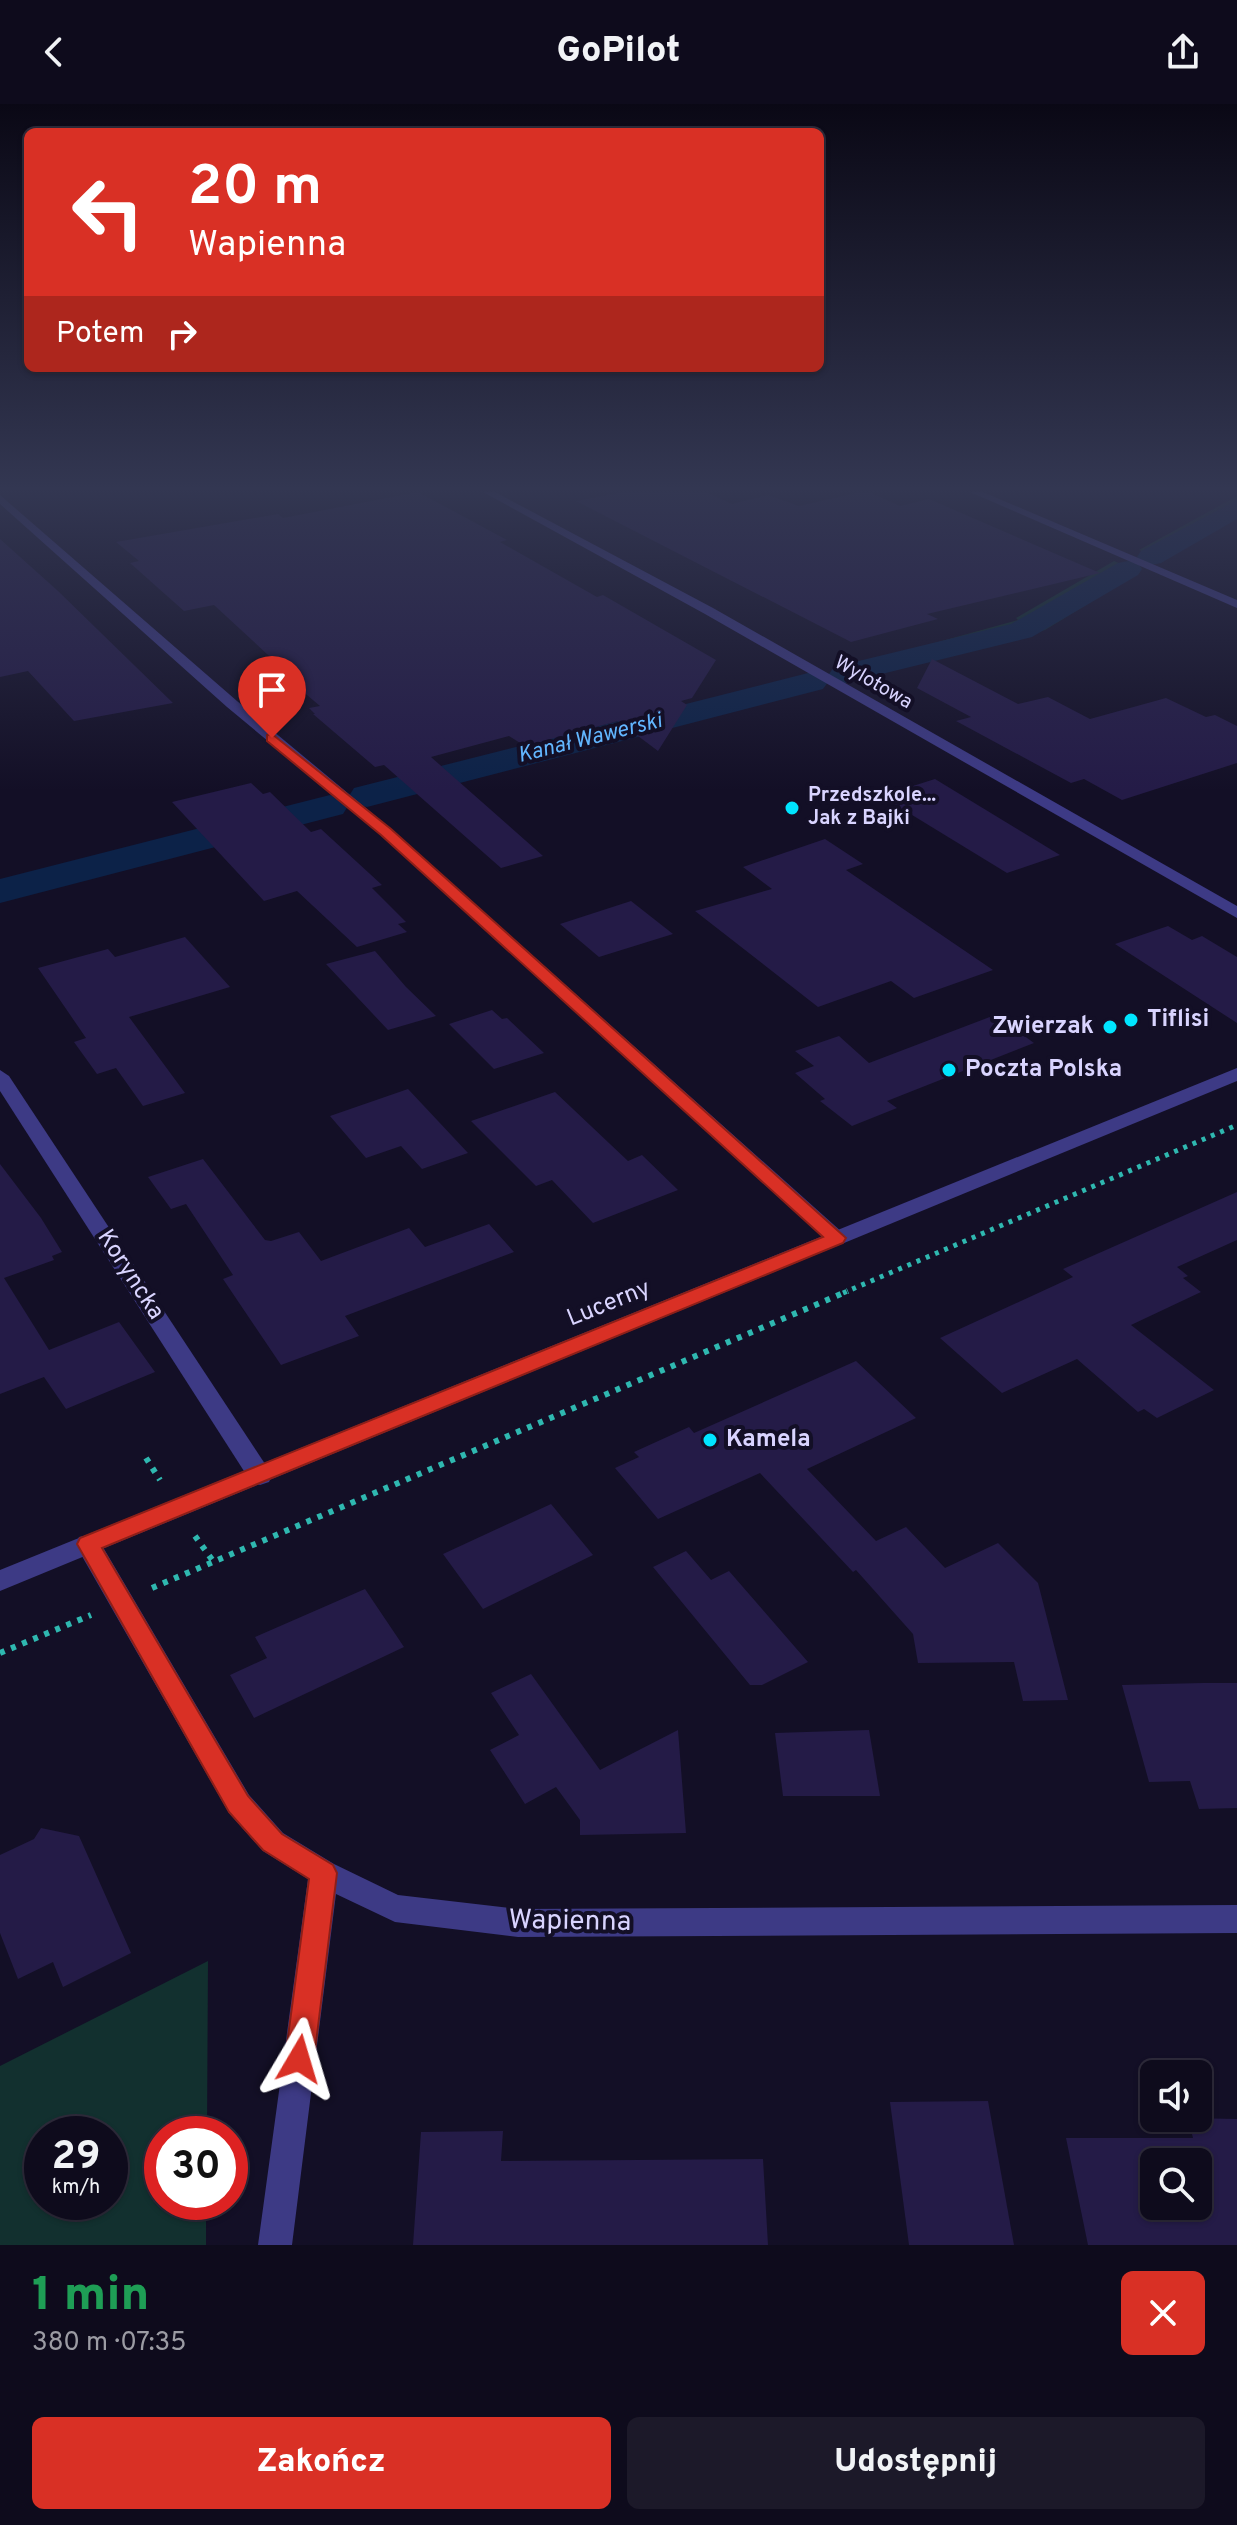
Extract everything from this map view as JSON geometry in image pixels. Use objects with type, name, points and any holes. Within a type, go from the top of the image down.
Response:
[{"type":"street","points":[[106,592],[244,714],[386,832],[836,1238]]},
{"type":"street","name":"Wylotowa","points":[[674,592],[1237,913]]},
{"type":"street","points":[[1209,592],[1237,604]]},
{"type":"street","name":"Lucerny","points":[[0,1581],[1237,1074]]},
{"type":"street","name":"Koryncka","points":[[0,1076],[260,1476]]},
{"type":"street","name":"Wapienna","points":[[88,1544],[239,1804],[273,1842],[324,1873],[395,1908],[518,1923],[1237,1919]]},
{"type":"street","points":[[275,2245],[324,1873]]},
{"type":"path","points":[[213,1561],[1237,1125]]},
{"type":"green space","points":[[1061,592],[1107,592],[1045,630],[848,680],[833,671],[1018,620],[1016,618]]},
{"type":"green space","points":[[809,678],[819,684],[607,740],[609,742],[372,802],[359,790]]},
{"type":"green space","points":[[319,802],[329,811],[0,898],[0,883]]},
{"type":"green space","points":[[208,1961],[207,2116],[144,2116],[144,2220],[206,2220],[206,2245],[0,2245],[0,2066]]},
{"type":"building","points":[[0,592],[59,592],[173,703],[74,721],[28,671],[0,677]]},
{"type":"building","points":[[163,592],[588,592],[597,597],[603,595],[716,660],[692,698],[681,701],[687,705],[658,751],[618,721],[525,746],[509,736],[431,757],[543,856],[501,868],[384,765],[375,767],[313,714],[309,708],[320,706],[275,668],[281,667],[214,605],[184,611]]},
{"type":"building","points":[[753,592],[1020,592],[927,614],[938,619],[851,642]]},
{"type":"building","points":[[932,659],[1018,704],[1048,697],[1090,719],[1166,698],[1206,717],[1215,715],[1237,726],[1237,763],[1122,800],[1084,779],[1071,783],[956,721],[971,717],[917,688]]},
{"type":"building","points":[[935,779],[1060,855],[1007,873],[881,796]]},
{"type":"building","points":[[251,783],[263,794],[270,792],[311,832],[321,829],[382,885],[372,888],[406,922],[398,924],[407,932],[357,947],[297,891],[264,901],[172,802]]},
{"type":"building","points":[[825,839],[863,864],[846,870],[993,970],[914,998],[891,981],[818,1007],[695,911],[772,889],[743,867]]},
{"type":"building","points":[[631,901],[673,934],[599,957],[560,924]]},
{"type":"building","points":[[1168,926],[1192,940],[1202,936],[1237,957],[1237,1023],[1115,944]]},
{"type":"building","points":[[185,937],[230,987],[129,1017],[185,1093],[143,1106],[116,1068],[97,1074],[74,1042],[86,1038],[38,968],[108,949],[115,957]]},
{"type":"building","points":[[375,951],[436,1016],[388,1030],[326,964]]},
{"type":"building","points":[[492,1010],[502,1019],[507,1018],[544,1053],[494,1069],[449,1024]]},
{"type":"building","points":[[995,1015],[1034,1043],[887,1101],[897,1108],[852,1126],[820,1101],[825,1099],[795,1073],[814,1066],[795,1051],[839,1036],[869,1063]]},
{"type":"building","points":[[408,1089],[468,1153],[422,1169],[401,1146],[366,1158],[330,1116]]},
{"type":"building","points":[[555,1092],[628,1161],[642,1155],[678,1190],[593,1223],[552,1180],[536,1186],[471,1121]]},
{"type":"building","points":[[203,1159],[265,1240],[299,1232],[321,1261],[409,1228],[425,1247],[489,1224],[514,1252],[345,1316],[359,1336],[281,1365],[223,1279],[233,1275],[186,1204],[171,1209],[148,1177]]},
{"type":"building","points":[[0,1164],[41,1218],[62,1252],[52,1256],[54,1260],[4,1278],[49,1350],[119,1322],[155,1372],[66,1409],[44,1377],[0,1394]]},
{"type":"building","points":[[1237,1192],[1237,1240],[1177,1267],[1188,1276],[1183,1278],[1201,1292],[1131,1325],[1214,1390],[1157,1418],[1144,1409],[1138,1412],[1077,1359],[1002,1393],[940,1338],[1073,1277],[1063,1269]]},
{"type":"building","points":[[856,1361],[916,1418],[807,1469],[876,1541],[906,1527],[945,1568],[998,1543],[1038,1583],[1068,1700],[1023,1701],[1014,1662],[918,1663],[913,1634],[856,1570],[853,1572],[760,1473],[658,1519],[615,1468],[639,1457],[634,1452],[689,1427],[694,1433]]},
{"type":"building","points":[[551,1504],[593,1555],[483,1609],[443,1554]]},
{"type":"building","points":[[686,1551],[711,1580],[729,1571],[808,1662],[762,1685],[750,1685],[653,1567]]},
{"type":"building","points":[[365,1589],[404,1647],[254,1718],[230,1675],[267,1658],[255,1637]]},
{"type":"building","points":[[531,1674],[600,1770],[678,1730],[686,1833],[580,1835],[580,1820],[556,1787],[525,1804],[490,1750],[519,1735],[491,1693]]},
{"type":"building","points":[[1237,1683],[1237,1808],[1199,1809],[1190,1781],[1149,1782],[1122,1685]]},
{"type":"building","points":[[869,1730],[880,1796],[783,1796],[775,1733]]},
{"type":"building","points":[[41,1828],[79,1836],[131,1953],[63,1987],[53,1962],[18,1979],[0,1933],[0,1855],[34,1839]]},
{"type":"building","points":[[988,2101],[1014,2245],[909,2245],[890,2102]]},
{"type":"building","points":[[1212,2118],[1237,2119],[1237,2245],[1088,2245],[1066,2138],[1193,2138],[1192,2132],[1212,2132]]},
{"type":"building","points":[[503,2131],[501,2161],[763,2159],[768,2245],[413,2245],[421,2132]]},
{"type":"waterway","name":"Kanał Wawerski","points":[[845,674],[1021,631],[1088,592]]},
{"type":"waterway","name":"Kanał Wawerski","points":[[367,796],[812,682]]},
{"type":"waterway","name":"Kanał Wawerski","points":[[0,891],[330,806]]},
{"type":"place","name":"Przedszkole... Jak z Bajki","points":[[792,808]]},
{"type":"place","name":"Tiflisi","points":[[1131,1020]]},
{"type":"place","name":"Zwierzak","points":[[1110,1027]]},
{"type":"place","name":"Poczta Polska","points":[[949,1070]]},
{"type":"place","name":"Kamela","points":[[710,1440]]},
{"type":"route","points":[[272,738],[386,832],[836,1238],[88,1544],[239,1804],[273,1842],[324,1873],[299,2059]]}]
